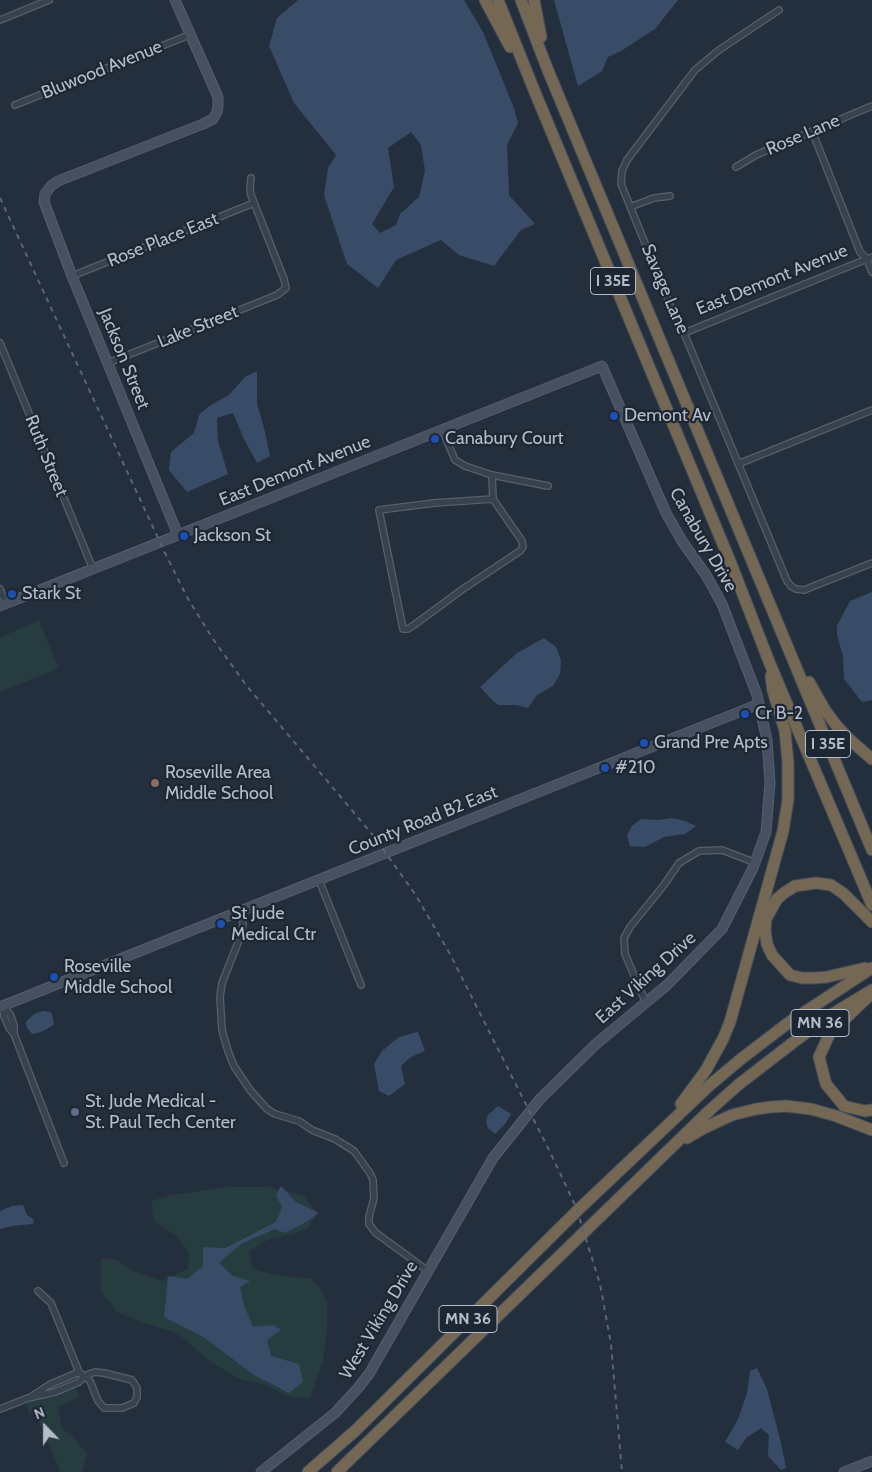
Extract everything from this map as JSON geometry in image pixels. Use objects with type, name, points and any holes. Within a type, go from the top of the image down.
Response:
[{"type":"highway","points":[[485,0],[534,90]]},
{"type":"highway","name":"I 35E","points":[[498,0],[726,552],[770,664],[872,905]]},
{"type":"highway","name":"I 35E","points":[[521,0],[547,68],[872,850]]},
{"type":"highway","points":[[534,0],[547,68]]},
{"type":"highway","points":[[783,638],[825,710],[849,739],[872,759]]},
{"type":"highway","points":[[627,1164],[694,1088],[723,1038],[732,1012],[783,831],[788,800],[788,763],[785,731],[773,691],[770,664]]},
{"type":"highway","points":[[872,922],[844,894],[831,885],[816,883],[795,886],[776,900],[766,919],[765,930],[767,944],[772,955],[790,975],[802,978],[827,977],[872,967]]},
{"type":"highway","name":"MN 36","points":[[308,1472],[354,1431],[684,1109],[741,1059],[794,1019],[872,967]]},
{"type":"highway","name":"MN 36","points":[[336,1472],[710,1110],[754,1072],[829,1016],[872,990]]},
{"type":"highway","points":[[872,994],[830,1032],[819,1057],[826,1084],[844,1106],[864,1111],[872,1110]]},
{"type":"highway","points":[[645,1172],[689,1137],[704,1128],[732,1116],[756,1109],[786,1106],[811,1109],[836,1116],[872,1130]]},
{"type":"street","points":[[0,20],[49,0]]},
{"type":"street","points":[[175,0],[189,35]]},
{"type":"street","name":"Savage Lane","points":[[779,10],[699,66],[627,160],[621,177],[621,184],[677,322],[684,333],[791,586],[804,590],[872,563]]},
{"type":"street","name":"Bluwood Avenue","points":[[15,105],[189,35]]},
{"type":"street","name":"Jackson Street","points":[[178,535],[72,276],[44,202],[45,194],[58,181],[213,119],[217,112],[218,97],[189,35]]},
{"type":"street","name":"Rose Lane","points":[[736,167],[756,155],[872,106]]},
{"type":"street","points":[[812,131],[860,252],[870,258],[872,272]]},
{"type":"street","points":[[251,178],[250,189],[254,203]]},
{"type":"street","points":[[630,207],[654,198],[670,196]]},
{"type":"street","name":"Rose Place East","points":[[72,276],[254,203]]},
{"type":"street","name":"Lake Street","points":[[108,363],[278,295],[286,288],[254,203]]},
{"type":"street","name":"East Demont Avenue","points":[[684,333],[870,258]]},
{"type":"street","name":"Ruth Street","points":[[0,343],[93,569]]},
{"type":"street","name":"East Demont Avenue","points":[[3,605],[602,366]]},
{"type":"street","name":"Canabury Drive","points":[[602,366],[666,513],[682,541],[706,575],[722,604],[754,685],[759,704]]},
{"type":"street","points":[[738,464],[872,410]]},
{"type":"street","points":[[442,429],[455,460],[465,466],[492,475],[548,486]]},
{"type":"street","points":[[492,475],[493,499],[522,541],[523,547],[520,552],[463,589],[408,629],[404,629],[379,510],[434,503],[493,499]]},
{"type":"street","points":[[0,589],[3,605]]},
{"type":"street","name":"East Viking Drive","points":[[493,1158],[540,1099],[596,1044],[668,985],[722,929],[756,862],[766,832],[770,783],[768,740],[759,704]]},
{"type":"street","name":"County Road B2 East","points":[[1,1007],[759,704]]},
{"type":"street","points":[[646,1003],[625,954],[624,938],[630,927],[679,863],[699,850],[722,850],[756,862]]},
{"type":"street","points":[[319,880],[361,985]]},
{"type":"street","points":[[242,911],[243,924],[241,935],[222,983],[220,997],[222,1030],[234,1066],[250,1090],[267,1109],[275,1114],[300,1121],[312,1130],[335,1139],[354,1151],[373,1180],[374,1198],[369,1224],[376,1233],[428,1270]]},
{"type":"street","points":[[1,1007],[9,1028],[14,1034],[64,1163]]},
{"type":"street","name":"West Viking Drive","points":[[261,1472],[335,1413],[358,1388],[368,1374],[493,1158]]},
{"type":"street","points":[[38,1291],[51,1303],[82,1374],[90,1381],[98,1401],[104,1408],[122,1408],[134,1404],[138,1388],[132,1380],[104,1372],[82,1374]]},
{"type":"street","points":[[0,1409],[28,1398],[55,1392],[79,1382],[82,1374]]},
{"type":"street","points":[[844,1472],[872,1461]]},
{"type":"green space","points":[[39,621],[59,668],[0,692],[0,637]]},
{"type":"green space","points":[[227,1187],[269,1187],[305,1196],[317,1214],[308,1228],[293,1234],[269,1239],[249,1251],[253,1269],[275,1275],[312,1279],[323,1292],[327,1301],[327,1330],[323,1361],[310,1398],[287,1396],[266,1385],[240,1379],[212,1363],[177,1333],[141,1322],[117,1312],[101,1292],[101,1258],[117,1260],[132,1271],[162,1281],[188,1269],[189,1254],[178,1237],[154,1221],[151,1201],[172,1195]]},
{"type":"green space","points":[[74,1386],[80,1396],[58,1407],[62,1428],[74,1438],[87,1454],[82,1472],[58,1472],[60,1471],[35,1412],[29,1413],[26,1404],[33,1399]]},
{"type":"water","points":[[298,0],[464,0],[483,32],[514,108],[518,123],[507,145],[509,195],[535,224],[521,230],[494,266],[459,255],[441,240],[396,260],[378,288],[347,264],[324,195],[328,168],[336,155],[294,103],[269,46],[277,18]],"holes":[[[411,132],[421,145],[425,171],[419,197],[400,214],[396,225],[380,233],[372,224],[394,187],[388,148]]]},
{"type":"water","points":[[554,0],[678,0],[655,29],[608,57],[602,71],[578,86]]},
{"type":"water","points":[[257,371],[257,403],[270,456],[257,463],[233,413],[217,418],[218,441],[228,474],[187,492],[169,470],[171,452],[194,433],[199,415],[209,406],[229,395],[245,377]]},
{"type":"water","points":[[872,592],[872,700],[862,702],[844,679],[843,657],[837,634],[837,626],[850,601]]},
{"type":"water","points":[[544,638],[556,647],[561,660],[560,674],[553,686],[537,695],[528,708],[516,705],[499,705],[494,702],[480,687],[517,653]]},
{"type":"water","points":[[672,818],[696,826],[685,834],[664,837],[645,847],[630,846],[627,835],[632,826],[641,819],[658,820]]},
{"type":"water","points":[[43,1011],[52,1014],[54,1024],[41,1032],[32,1034],[27,1028],[26,1022],[34,1014]]},
{"type":"water","points":[[418,1032],[425,1051],[411,1057],[401,1066],[405,1084],[389,1096],[379,1091],[374,1064],[382,1051],[399,1037]]},
{"type":"water","points":[[498,1106],[511,1114],[505,1124],[495,1134],[488,1128],[486,1122],[488,1115]]},
{"type":"water","points":[[281,1186],[296,1202],[319,1213],[285,1233],[275,1229],[241,1244],[219,1263],[233,1276],[250,1281],[240,1287],[244,1305],[253,1327],[274,1325],[281,1330],[267,1340],[271,1356],[299,1364],[303,1382],[289,1393],[254,1375],[205,1338],[164,1317],[168,1276],[187,1279],[203,1266],[203,1247],[225,1248],[276,1222],[282,1207],[276,1195]]},
{"type":"water","points":[[23,1205],[27,1215],[34,1220],[33,1224],[0,1229],[0,1211],[12,1206]]},
{"type":"water","points":[[757,1368],[767,1389],[781,1443],[786,1468],[781,1470],[768,1456],[769,1435],[761,1428],[746,1438],[738,1450],[725,1442],[738,1419],[747,1393],[750,1371]]},
{"type":"railway","points":[[0,198],[187,597],[213,639],[246,685],[372,834],[415,894],[450,954],[550,1152],[576,1207],[600,1284],[611,1344],[622,1472]]},
{"type":"place","name":"Demont Av","points":[[614,416]]},
{"type":"place","name":"Canabury Court","points":[[435,439]]},
{"type":"place","name":"Jackson St","points":[[184,536]]},
{"type":"place","name":"Stark St","points":[[12,594]]},
{"type":"place","name":"Cr B-2","points":[[745,714]]},
{"type":"place","name":"Grand Pre Apts","points":[[644,743]]},
{"type":"place","name":"#210","points":[[605,768]]},
{"type":"place","name":"Roseville Area Middle School","points":[[155,783]]},
{"type":"place","name":"St Jude Medical Ctr","points":[[221,924]]},
{"type":"place","name":"Roseville Middle School","points":[[54,977]]},
{"type":"place","name":"St. Jude Medical - St. Paul Tech Center","points":[[75,1112]]}]
